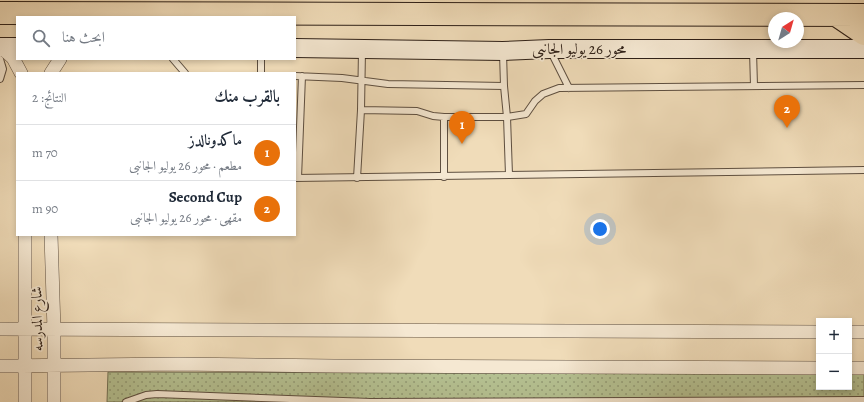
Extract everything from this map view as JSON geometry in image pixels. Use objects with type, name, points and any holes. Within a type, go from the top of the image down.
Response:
[{"type":"highway","points":[[0,13],[864,15]]},
{"type":"highway","points":[[836,15],[864,34]]},
{"type":"main road","name":"محور 26 يوليو الجانبى","points":[[296,48],[503,51],[549,49],[864,50]]},
{"type":"street","points":[[4,50],[13,58],[20,72]]},
{"type":"street","points":[[51,72],[59,60]]},
{"type":"street","name":"شارع المدرسه","points":[[25,236],[25,402]]},
{"type":"street","name":"شارع المدرسه","points":[[51,236],[54,330],[54,402]]},
{"type":"street","points":[[0,329],[816,332]]},
{"type":"street","points":[[852,332],[864,332]]},
{"type":"street","points":[[0,366],[178,364],[816,368]]},
{"type":"street","points":[[852,368],[864,368]]},
{"type":"lane","points":[[357,178],[361,110],[362,48]]},
{"type":"lane","points":[[549,49],[569,88]]},
{"type":"lane","points":[[753,49],[754,86]]},
{"type":"lane","points":[[0,79],[3,69],[4,50]]},
{"type":"lane","points":[[503,51],[509,175]]},
{"type":"lane","points":[[175,60],[184,72]]},
{"type":"lane","points":[[261,60],[261,72]]},
{"type":"lane","points":[[296,76],[322,76],[388,84],[504,86]]},
{"type":"lane","points":[[302,76],[297,178],[864,170]]},
{"type":"lane","points":[[361,110],[417,111],[433,116],[444,117],[507,117],[526,114],[535,101],[547,92],[559,88],[864,85]]},
{"type":"lane","points":[[444,117],[444,177]]},
{"type":"lane","points":[[126,402],[146,395],[157,394],[378,402],[864,400]]},
{"type":"green space","points":[[108,372],[816,374],[816,390],[852,390],[852,374],[864,374],[864,402],[107,402]]},
{"type":"place","name":"Second Cup","points":[[787,128]]},
{"type":"place","name":"ماكدونالدز","points":[[462,144]]}]
